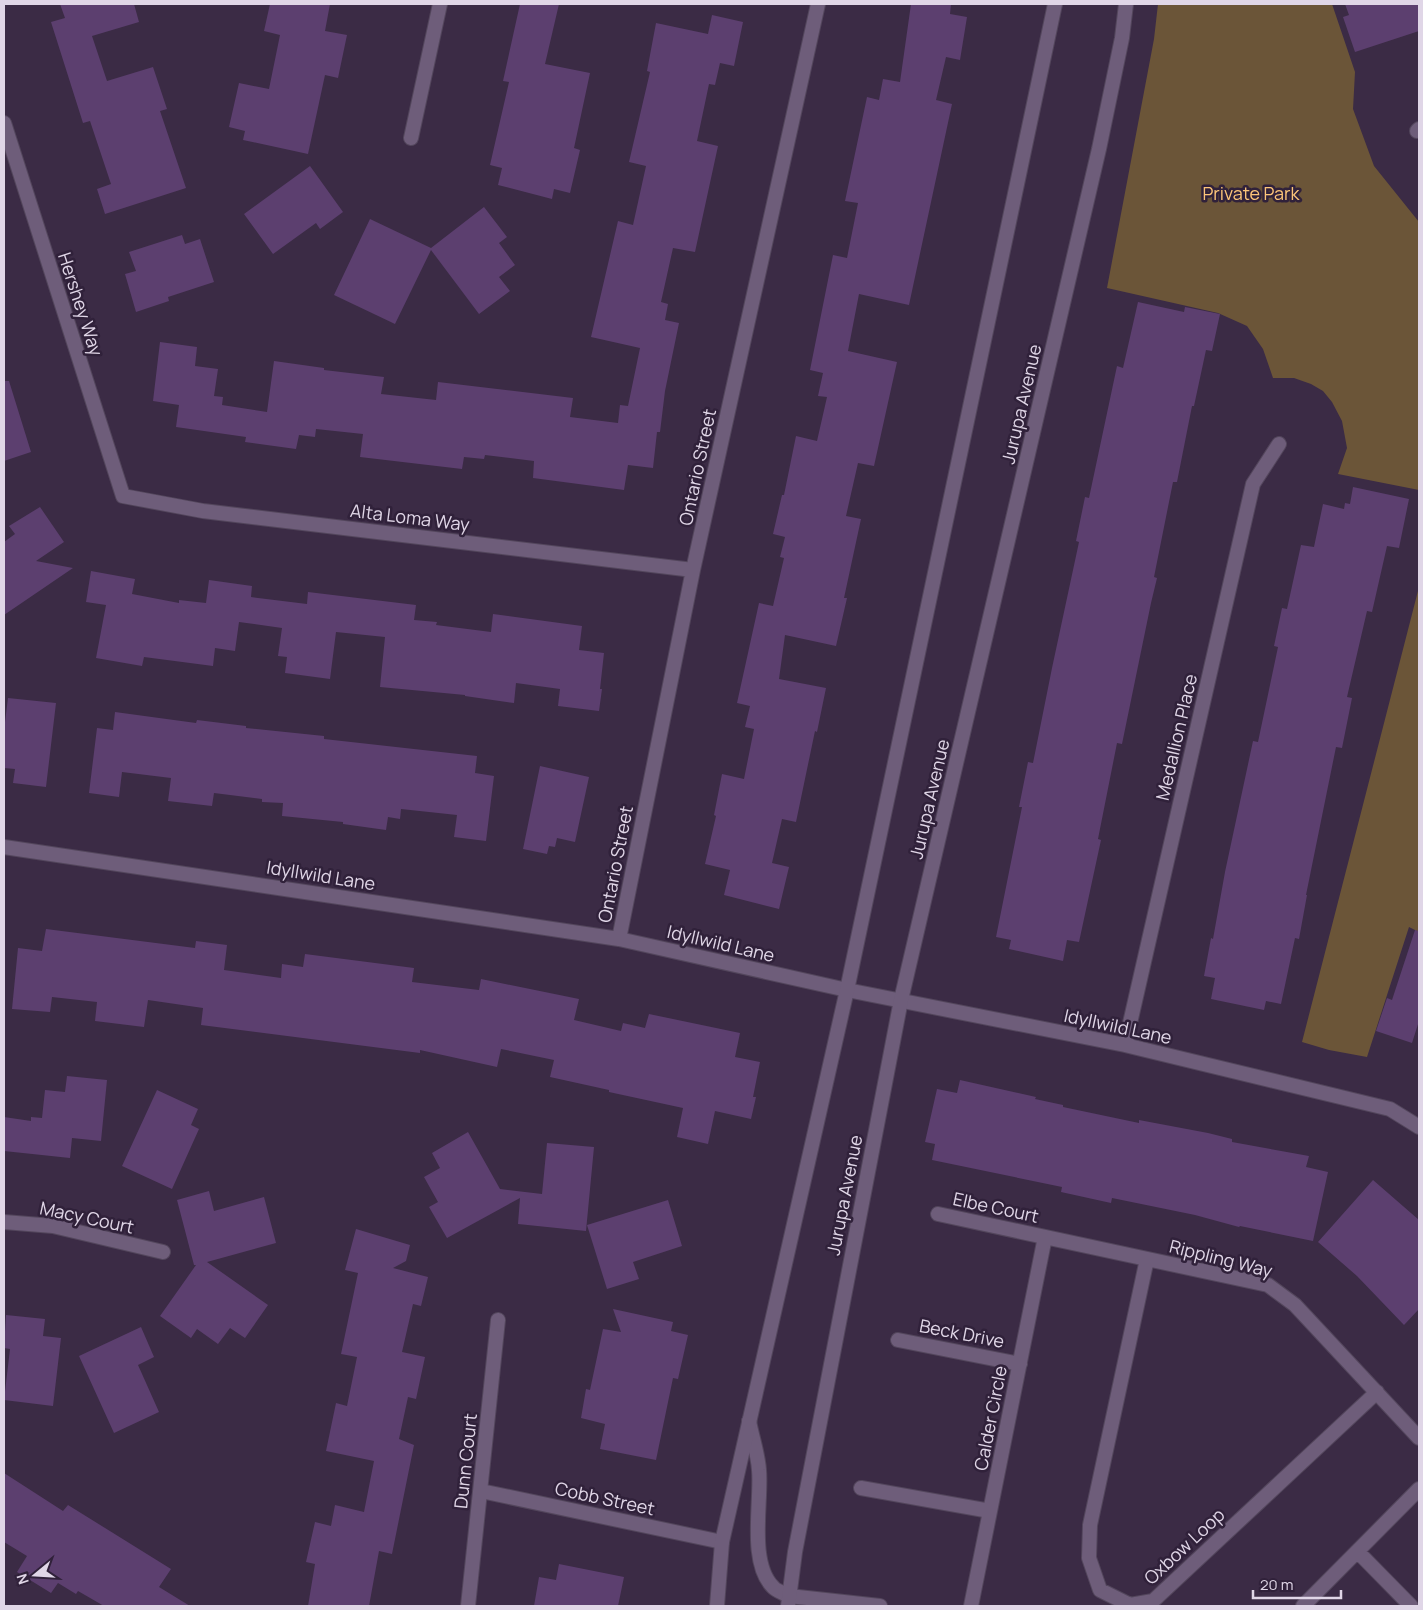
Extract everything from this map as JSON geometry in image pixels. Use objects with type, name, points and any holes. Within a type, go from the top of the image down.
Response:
[{"type":"street","points":[[411,138],[440,4]]},
{"type":"street","name":"Ontario Street","points":[[618,939],[693,570],[818,4]]},
{"type":"street","points":[[717,1606],[722,1542],[847,990],[1054,4]]},
{"type":"street","name":"Jurupa Avenue","points":[[789,1601],[795,1552],[901,1000],[1100,149],[1122,38],[1126,4]]},
{"type":"street","name":"Hershey Way","points":[[4,123],[123,496]]},
{"type":"street","name":"Medallion Place","points":[[1124,1045],[1253,484],[1279,444]]},
{"type":"street","name":"Alta Loma Way","points":[[123,496],[203,511],[693,570]]},
{"type":"street","name":"Idyllwild Lane","points":[[4,846],[618,939],[847,990],[1124,1045],[1390,1109],[1419,1127]]},
{"type":"street","name":"Elbe Court","points":[[938,1214],[1045,1237]]},
{"type":"street","name":"Macy Court","points":[[4,1222],[53,1226],[163,1252]]},
{"type":"street","name":"Rippling Way","points":[[1045,1237],[1268,1285],[1295,1305],[1419,1438]]},
{"type":"street","name":"Calder Circle","points":[[971,1606],[1045,1237]]},
{"type":"street","name":"Oxbow Loop","points":[[1147,1259],[1090,1525],[1089,1558],[1100,1590],[1130,1605],[1153,1601],[1377,1392]]},
{"type":"street","name":"Dunn Court","points":[[468,1606],[498,1320]]},
{"type":"street","name":"Beck Drive","points":[[898,1340],[1020,1364]]},
{"type":"street","points":[[749,1421],[759,1470],[757,1529],[760,1559],[765,1574],[773,1587],[789,1601],[880,1606]]},
{"type":"street","points":[[861,1488],[990,1512]]},
{"type":"street","points":[[1303,1606],[1419,1489]]},
{"type":"street","name":"Cobb Street","points":[[481,1491],[722,1542]]},
{"type":"street","points":[[1358,1552],[1412,1606]]},
{"type":"green space","name":"Private Park","points":[[1158,4],[1332,4],[1355,72],[1353,109],[1374,166],[1419,222],[1419,490],[1338,474],[1347,448],[1342,421],[1332,402],[1323,391],[1311,384],[1294,378],[1273,378],[1263,349],[1247,326],[1218,313],[1107,288],[1154,39]]},
{"type":"green space","points":[[1419,587],[1419,932],[1409,927],[1367,1057],[1329,1050],[1302,1042]]},
{"type":"building","points":[[60,4],[134,4],[139,22],[92,36],[107,81],[153,67],[167,109],[160,111],[186,188],[105,214],[97,189],[111,184],[90,121],[83,123],[51,22],[65,18]]},
{"type":"building","points":[[270,4],[330,4],[325,31],[347,35],[338,78],[325,75],[308,154],[243,140],[245,131],[229,127],[239,83],[269,89],[280,35],[264,31]]},
{"type":"building","points":[[520,4],[559,4],[545,64],[590,73],[574,148],[580,150],[570,193],[554,189],[552,199],[498,185],[502,168],[490,165],[509,82],[503,81]]},
{"type":"building","points":[[911,4],[951,4],[950,14],[967,17],[960,60],[946,57],[936,100],[952,104],[909,305],[859,294],[848,351],[897,362],[874,466],[858,463],[846,516],[861,519],[844,598],[847,598],[836,646],[785,635],[779,679],[826,688],[796,822],[782,819],[772,863],[789,867],[779,909],[724,895],[730,870],[705,864],[716,816],[714,815],[722,774],[744,779],[754,729],[745,727],[750,706],[737,703],[759,603],[773,606],[784,558],[780,557],[785,537],[773,534],[782,495],[784,495],[796,436],[817,441],[827,397],[818,396],[823,373],[810,370],[833,255],[847,258],[858,203],[845,201],[867,97],[879,100],[883,79],[900,82]]},
{"type":"building","points":[[1345,4],[1419,4],[1419,31],[1355,52],[1343,17],[1349,15]]},
{"type":"building","points":[[712,15],[743,22],[734,66],[720,63],[715,85],[709,84],[697,141],[718,146],[695,252],[673,248],[661,302],[668,304],[665,320],[679,323],[665,391],[660,432],[657,432],[653,468],[628,465],[624,490],[533,478],[534,461],[485,455],[484,459],[464,457],[462,469],[360,457],[363,434],[316,429],[315,437],[299,435],[296,449],[245,442],[246,437],[176,427],[179,405],[153,401],[160,342],[197,347],[195,366],[218,369],[214,396],[223,397],[222,405],[267,412],[274,361],[324,368],[324,370],[384,377],[381,394],[436,400],[438,382],[573,398],[570,417],[618,423],[620,405],[628,406],[640,348],[591,337],[618,221],[633,225],[646,166],[629,162],[650,72],[647,71],[656,23],[708,34]]},
{"type":"building","points":[[310,166],[343,212],[320,229],[316,223],[273,254],[244,214]]},
{"type":"building","points":[[484,207],[507,237],[499,243],[515,265],[499,277],[510,291],[479,314],[431,250],[395,324],[334,295],[370,219],[431,248]]},
{"type":"building","points":[[182,235],[185,244],[200,239],[214,282],[168,297],[169,301],[136,312],[125,274],[136,271],[129,252]]},
{"type":"building","points":[[1138,302],[1184,312],[1185,307],[1220,314],[1212,351],[1206,350],[1194,406],[1192,406],[1177,482],[1173,482],[1154,577],[1157,578],[1122,744],[1117,743],[1098,839],[1101,840],[1079,942],[1067,940],[1063,961],[1009,949],[1011,940],[996,937],[1022,807],[1019,807],[1028,762],[1033,763],[1079,542],[1076,541],[1085,497],[1089,498],[1117,366],[1123,368]]},
{"type":"building","points":[[4,381],[9,381],[31,452],[4,461]]},
{"type":"building","points":[[1353,487],[1409,499],[1399,548],[1387,546],[1372,612],[1367,611],[1347,697],[1352,698],[1342,748],[1336,747],[1299,939],[1295,938],[1281,1004],[1266,1001],[1264,1010],[1211,999],[1215,978],[1204,976],[1253,741],[1258,742],[1278,647],[1274,646],[1282,608],[1287,609],[1301,545],[1314,547],[1323,504],[1344,509],[1345,503],[1350,504]]},
{"type":"building","points":[[40,507],[64,542],[36,561],[73,568],[4,615],[4,542],[15,534],[9,526]]},
{"type":"building","points":[[91,571],[135,579],[132,594],[179,603],[179,600],[206,603],[209,580],[252,586],[251,597],[307,604],[308,592],[416,605],[414,620],[437,622],[436,625],[491,632],[493,614],[582,626],[579,650],[604,653],[599,711],[558,706],[560,689],[516,683],[514,703],[465,695],[380,687],[385,637],[336,632],[330,679],[285,673],[287,657],[278,656],[282,628],[239,622],[235,651],[215,648],[213,666],[144,657],[142,666],[96,658],[106,605],[86,602]]},
{"type":"building","points":[[8,698],[56,703],[46,787],[13,783],[15,769],[4,768],[4,730]]},
{"type":"building","points":[[115,712],[196,723],[197,720],[246,726],[246,728],[324,736],[324,739],[477,756],[475,773],[494,776],[486,841],[454,837],[457,815],[401,809],[400,819],[388,817],[386,830],[343,824],[343,822],[282,816],[283,803],[262,802],[262,799],[214,793],[212,806],[168,801],[171,778],[122,772],[119,797],[89,793],[97,728],[113,730]]},
{"type":"building","points":[[540,766],[589,777],[575,842],[557,838],[555,847],[549,846],[547,854],[523,849]]},
{"type":"building","points":[[46,929],[195,948],[196,941],[227,945],[224,970],[281,978],[282,964],[303,967],[305,954],[414,968],[412,982],[479,990],[481,979],[579,999],[574,1020],[621,1031],[623,1023],[645,1028],[649,1014],[740,1033],[735,1057],[760,1062],[753,1097],[756,1097],[751,1119],[715,1111],[708,1144],[677,1137],[683,1108],[550,1077],[554,1060],[501,1049],[497,1067],[420,1050],[420,1053],[201,1025],[203,1008],[148,1000],[144,1027],[95,1021],[97,1002],[52,997],[50,1012],[12,1009],[18,948],[42,951]]},
{"type":"building","points":[[1415,930],[1419,931],[1419,1021],[1412,1043],[1376,1031],[1387,998],[1392,1000]]},
{"type":"building","points":[[67,1076],[107,1080],[101,1141],[72,1138],[70,1158],[4,1151],[4,1117],[31,1121],[31,1117],[42,1118],[45,1090],[65,1092]]},
{"type":"building","points":[[960,1080],[1036,1097],[1035,1099],[1063,1105],[1063,1107],[1139,1123],[1139,1120],[1208,1133],[1232,1139],[1232,1142],[1309,1156],[1306,1167],[1328,1172],[1313,1241],[1239,1227],[1195,1215],[1112,1198],[1111,1203],[1061,1192],[1062,1187],[932,1160],[935,1144],[925,1142],[937,1089],[957,1093]]},
{"type":"building","points":[[157,1090],[198,1109],[191,1125],[199,1129],[172,1189],[122,1166]]},
{"type":"building","points":[[468,1132],[500,1189],[542,1194],[547,1143],[594,1147],[586,1231],[518,1224],[520,1198],[447,1238],[429,1207],[438,1202],[424,1177],[440,1168],[432,1153]]},
{"type":"building","points":[[1373,1180],[1419,1220],[1419,1309],[1404,1325],[1357,1276],[1318,1242]]},
{"type":"building","points":[[209,1191],[214,1211],[264,1197],[276,1243],[207,1262],[268,1305],[245,1338],[230,1328],[218,1344],[197,1329],[191,1338],[160,1316],[196,1265],[194,1265],[177,1200]]},
{"type":"building","points":[[668,1200],[682,1246],[633,1262],[639,1279],[607,1289],[587,1225]]},
{"type":"building","points":[[356,1229],[410,1245],[406,1261],[393,1268],[428,1277],[421,1306],[413,1304],[402,1352],[425,1357],[416,1399],[408,1397],[399,1439],[414,1445],[392,1554],[379,1551],[369,1606],[308,1606],[315,1564],[306,1562],[315,1522],[331,1526],[335,1505],[364,1512],[374,1461],[326,1451],[336,1403],[347,1406],[357,1357],[341,1354],[358,1273],[345,1270]]},
{"type":"building","points":[[613,1309],[673,1322],[671,1331],[688,1335],[678,1379],[673,1378],[656,1460],[600,1449],[605,1424],[581,1418],[586,1389],[590,1390],[603,1329],[621,1332]]},
{"type":"building","points":[[6,1315],[45,1319],[43,1336],[61,1338],[53,1406],[4,1400],[10,1349],[4,1348]]},
{"type":"building","points":[[141,1327],[154,1357],[138,1365],[159,1412],[114,1433],[79,1356]]},
{"type":"building","points":[[4,1473],[63,1511],[68,1505],[171,1569],[159,1587],[190,1606],[104,1606],[78,1591],[76,1594],[58,1583],[51,1593],[17,1572],[27,1556],[4,1542]]},
{"type":"building","points":[[559,1564],[624,1577],[618,1606],[534,1606],[539,1577],[556,1580]]}]
